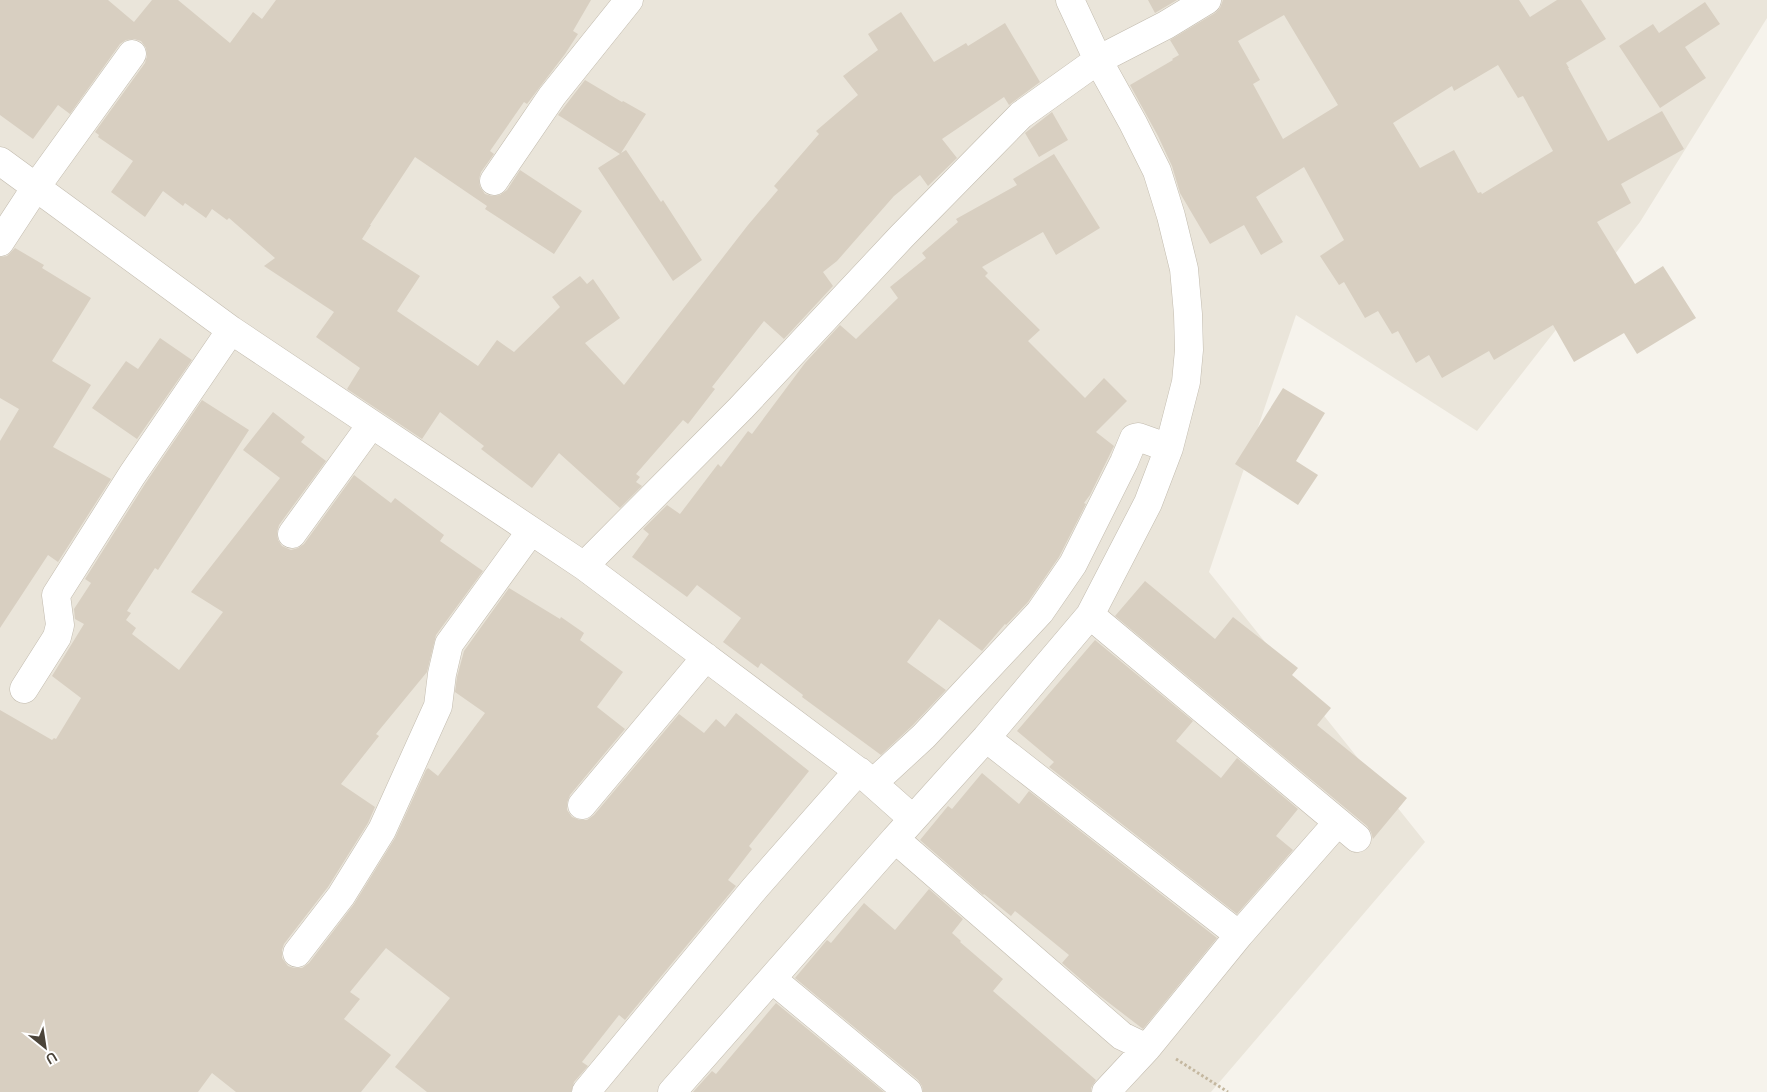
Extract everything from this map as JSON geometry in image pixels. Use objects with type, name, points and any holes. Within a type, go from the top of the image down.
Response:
[{"type":"street","points":[[494,180],[552,96],[630,0]]},
{"type":"street","points":[[586,1092],[755,888],[885,794],[986,738],[1090,614],[1148,503],[1156,444],[1186,382],[1189,350],[1184,269],[1171,216],[1157,171],[1133,123],[1097,62],[1070,0]]},
{"type":"street","points":[[584,566],[734,415],[902,236],[1021,115],[1097,62],[1208,0]]},
{"type":"street","points":[[0,242],[36,186],[132,54]]},
{"type":"street","points":[[0,161],[231,330],[370,425],[584,566],[885,794],[895,839],[1122,1036],[1147,1048]]},
{"type":"street","points":[[24,689],[57,637],[60,625],[56,595],[132,476],[231,330]]},
{"type":"street","points":[[292,534],[370,425]]},
{"type":"street","points":[[885,794],[924,736],[1040,612],[1074,564],[1134,438],[1156,444]]},
{"type":"street","points":[[297,953],[341,896],[382,830],[438,706],[442,674],[449,644],[531,531]]},
{"type":"street","points":[[1090,614],[1348,830],[1240,935],[1147,1048],[1106,1092]]},
{"type":"street","points":[[582,805],[706,658]]},
{"type":"street","points":[[986,738],[1240,935]]},
{"type":"street","points":[[672,1092],[895,839]]},
{"type":"street","points":[[772,979],[908,1092]]},
{"type":"path","points":[[1147,1048],[1172,1056],[1228,1092]]},
{"type":"shaded area","points":[[0,0],[1767,0],[1767,18],[1640,222],[1477,431],[1296,315],[1209,572],[1425,842],[1211,1092],[0,1092]]},
{"type":"building","points":[[0,0],[108,0],[134,22],[152,0],[178,0],[230,43],[253,12],[262,19],[276,0],[591,0],[573,31],[578,34],[527,104],[524,102],[490,151],[494,154],[481,172],[479,179],[480,187],[485,194],[492,196],[500,195],[507,190],[520,170],[582,211],[554,254],[485,209],[487,206],[415,157],[362,239],[420,276],[397,311],[478,366],[497,340],[514,352],[560,307],[552,297],[580,276],[587,284],[593,279],[620,318],[585,343],[624,385],[748,225],[778,190],[774,186],[819,134],[816,131],[858,95],[843,76],[878,50],[868,34],[901,12],[934,62],[966,43],[968,46],[1005,23],[1040,82],[1009,105],[1004,97],[942,139],[957,158],[928,186],[920,175],[894,196],[837,261],[823,272],[833,286],[784,339],[764,321],[712,387],[715,389],[688,424],[683,420],[636,474],[640,477],[636,482],[642,486],[620,508],[559,453],[532,488],[481,449],[484,446],[440,412],[422,439],[347,389],[360,368],[316,337],[334,312],[264,266],[275,258],[229,218],[227,220],[212,209],[206,218],[185,203],[183,206],[163,191],[145,217],[111,192],[133,161],[98,137],[99,135],[95,132],[145,63],[147,56],[146,48],[141,41],[134,39],[126,40],[120,44],[70,114],[58,105],[33,139],[0,115]]},
{"type":"building","points":[[1148,0],[1177,0],[1155,13]]},
{"type":"building","points":[[1223,0],[1519,0],[1530,17],[1557,0],[1581,0],[1606,39],[1566,63],[1608,141],[1662,111],[1684,149],[1621,184],[1631,203],[1597,222],[1635,284],[1663,266],[1696,318],[1637,354],[1624,333],[1574,362],[1553,325],[1494,360],[1489,351],[1442,378],[1429,355],[1416,363],[1398,331],[1392,334],[1378,311],[1365,318],[1344,282],[1339,285],[1320,256],[1344,240],[1304,167],[1256,197],[1283,242],[1261,255],[1244,225],[1210,244],[1180,193],[1172,166],[1130,85],[1179,55],[1170,40],[1215,13],[1220,8]],"holes":[[[1284,15],[1338,105],[1283,139],[1253,84],[1260,80],[1238,41]],[[1498,65],[1518,98],[1523,96],[1553,151],[1482,194],[1481,192],[1478,193],[1454,150],[1420,168],[1393,123],[1452,86],[1454,91]]]},
{"type":"building","points":[[1705,2],[1720,24],[1685,47],[1706,78],[1660,108],[1619,46],[1653,24],[1659,33]]},
{"type":"building","points":[[585,80],[646,114],[621,153],[626,150],[661,202],[663,200],[702,260],[673,281],[598,168],[620,154],[558,115]]},
{"type":"building","points":[[1052,112],[1068,140],[1039,157],[1025,133]]},
{"type":"building","points":[[1054,154],[1100,228],[1056,255],[1043,232],[982,267],[988,273],[985,276],[1040,330],[1028,341],[1085,398],[1104,378],[1127,401],[1096,432],[1114,446],[1090,495],[1084,503],[1086,504],[1059,557],[1028,602],[1005,624],[982,651],[939,619],[907,662],[946,690],[881,755],[802,697],[803,695],[761,663],[758,668],[723,642],[741,618],[697,585],[687,597],[632,557],[649,534],[643,529],[667,505],[680,514],[718,464],[721,467],[748,431],[752,434],[805,363],[840,325],[856,339],[898,298],[890,287],[926,258],[922,253],[958,222],[956,219],[1017,185],[1013,179]]},
{"type":"building","points":[[15,248],[44,265],[42,268],[91,298],[52,361],[91,385],[53,447],[111,479],[58,562],[48,555],[0,628],[0,441],[19,409],[0,398],[0,257],[7,256]]},
{"type":"building","points":[[160,338],[192,360],[137,439],[92,408],[126,361],[138,369]]},
{"type":"building","points":[[1283,388],[1325,413],[1296,461],[1318,475],[1298,505],[1235,464]]},
{"type":"building","points":[[202,400],[249,430],[158,570],[155,568],[127,611],[131,613],[126,620],[136,628],[132,634],[179,670],[223,612],[191,592],[280,478],[243,450],[273,412],[305,437],[301,442],[326,461],[279,525],[277,532],[278,540],[282,546],[291,550],[304,544],[354,475],[391,503],[395,498],[444,535],[440,541],[483,571],[436,635],[427,672],[376,734],[379,736],[341,784],[375,807],[368,823],[328,887],[284,944],[282,958],[288,966],[302,968],[309,963],[354,904],[395,838],[426,770],[428,768],[438,776],[485,713],[455,692],[457,677],[464,651],[509,588],[560,619],[561,617],[584,633],[580,640],[623,672],[597,707],[625,729],[570,795],[567,810],[572,817],[587,820],[594,815],[679,714],[704,733],[716,719],[725,727],[736,713],[809,771],[749,846],[752,849],[728,880],[736,886],[625,1020],[619,1015],[582,1062],[588,1066],[574,1082],[571,1092],[427,1092],[395,1067],[450,998],[386,948],[350,992],[360,999],[344,1019],[391,1055],[361,1092],[236,1092],[212,1073],[198,1092],[0,1092],[0,710],[52,740],[56,739],[81,698],[52,676],[84,624],[75,619],[74,609],[91,583],[85,579],[145,484]]},
{"type":"building","points":[[1145,581],[1215,639],[1233,617],[1298,668],[1292,675],[1331,708],[1317,725],[1407,798],[1373,839],[1367,826],[1115,616]]},
{"type":"building","points":[[1095,640],[1193,721],[1176,741],[1221,778],[1237,758],[1298,809],[1276,836],[1293,850],[1237,914],[1049,767],[1054,762],[1017,731]]},
{"type":"building","points":[[982,773],[1019,804],[1029,791],[1217,938],[1143,1029],[1100,996],[1062,963],[1069,955],[1015,911],[1011,916],[983,895],[920,840],[948,806],[952,809]]},
{"type":"building","points":[[929,889],[963,919],[952,933],[1003,979],[993,991],[1096,1080],[1091,1088],[1091,1092],[923,1092],[918,1080],[795,978],[827,940],[831,943],[864,903],[895,930]]},
{"type":"building","points":[[776,1003],[884,1092],[693,1092],[712,1071],[716,1074]]}]
